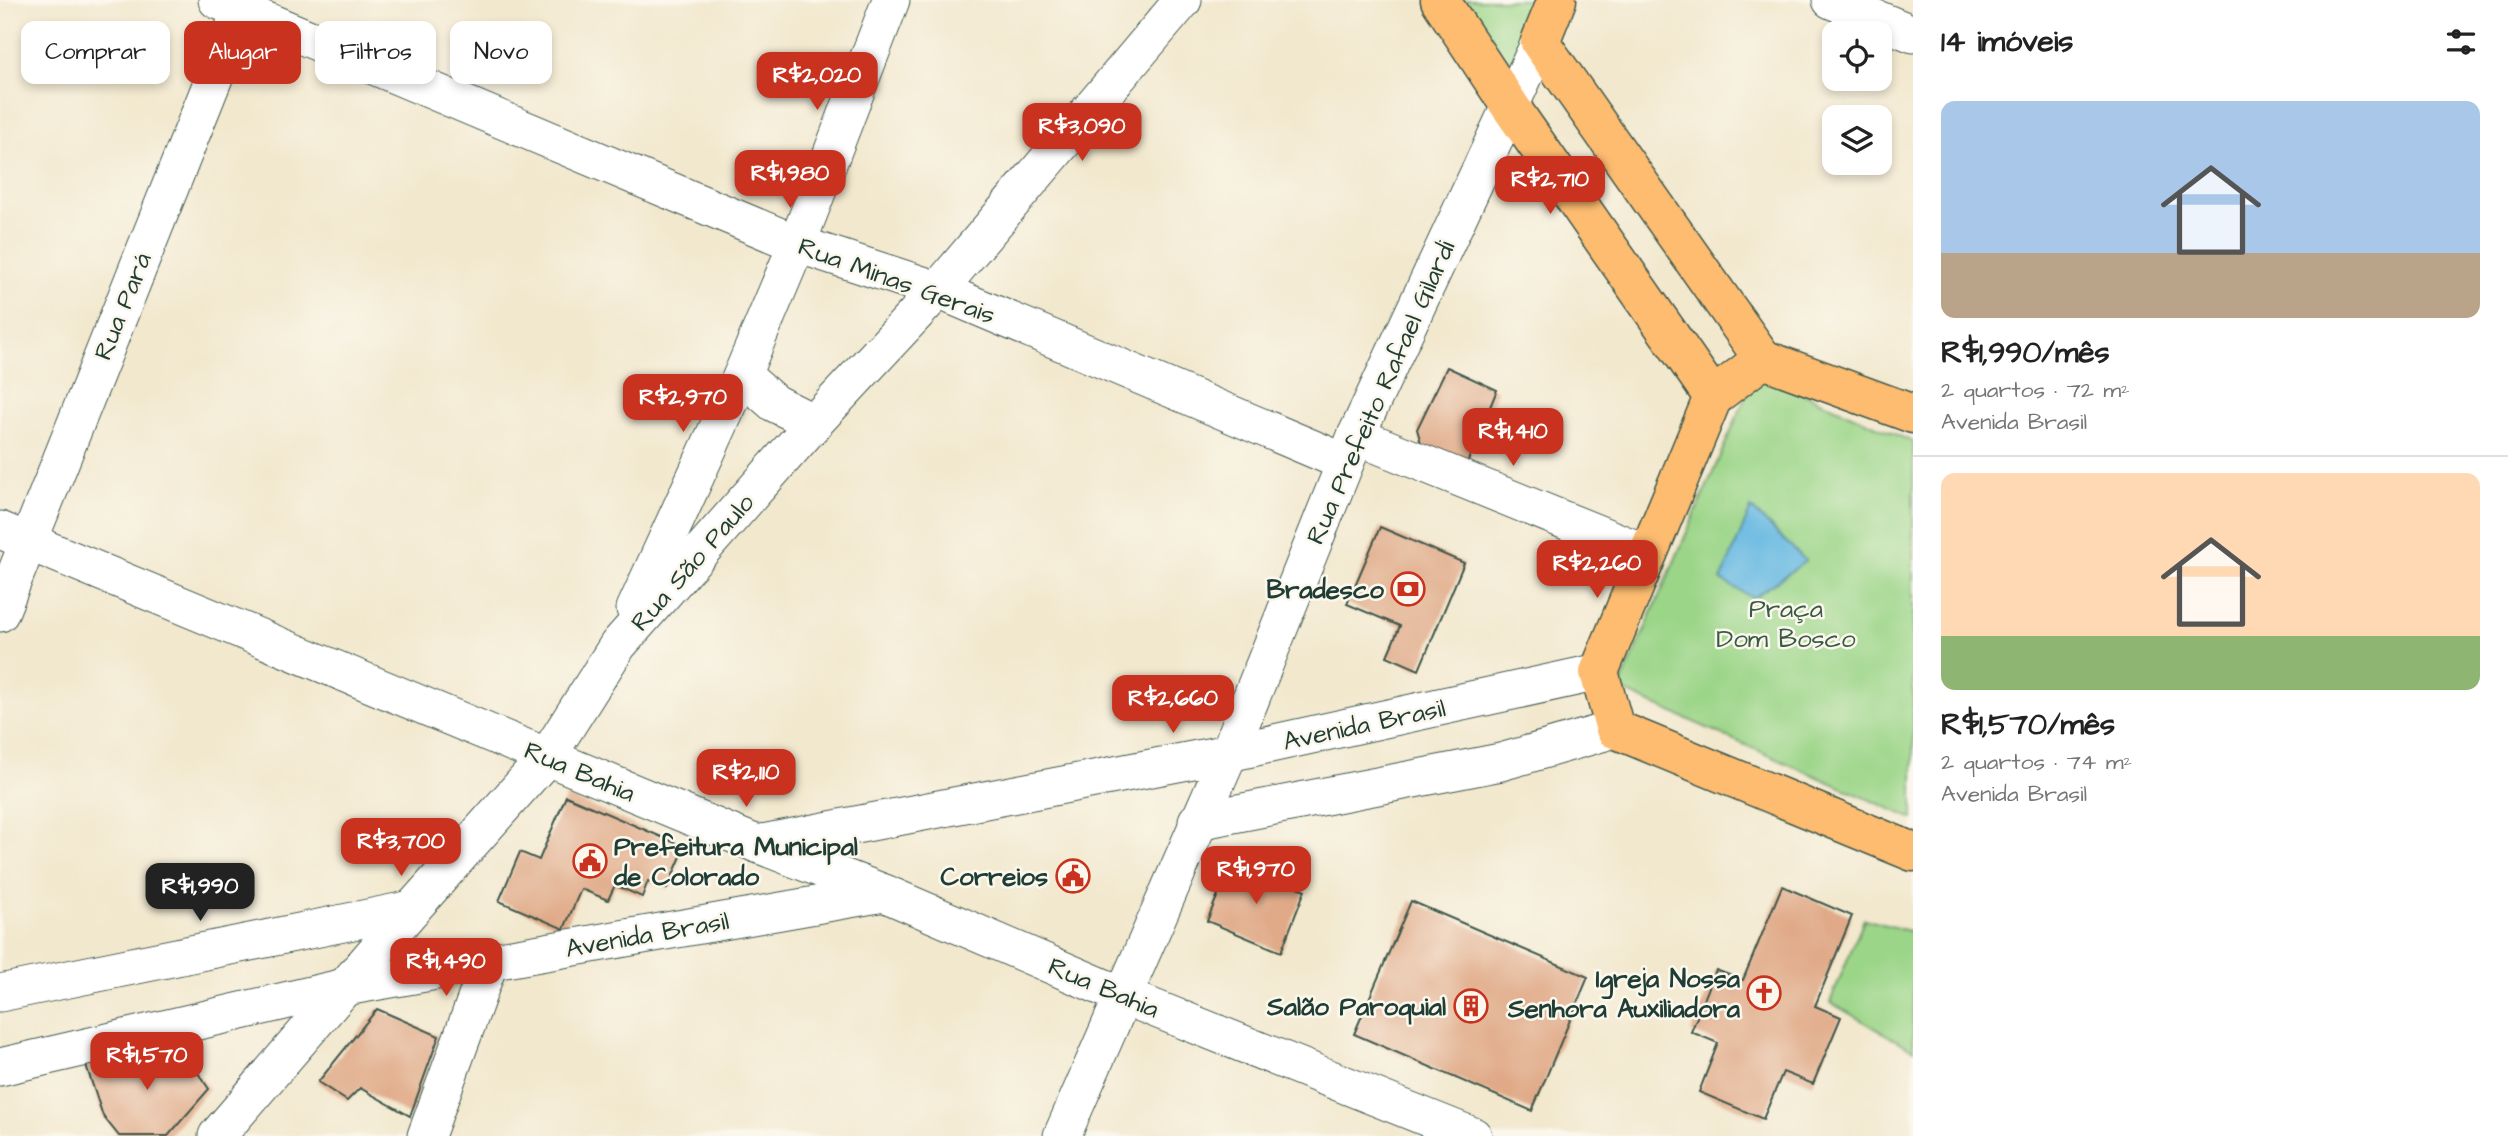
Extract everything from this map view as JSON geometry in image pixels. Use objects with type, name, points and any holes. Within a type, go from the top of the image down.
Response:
[{"type":"main road","points":[[1440,0],[1510,106],[1713,397]]},
{"type":"main road","name":"Rua Prefeito Rafael Gilardi","points":[[1540,42],[1557,0]]},
{"type":"main road","points":[[1540,42],[1763,359],[1911,407]]},
{"type":"main road","points":[[1763,359],[1713,397],[1599,672],[1615,729],[1913,852]]},
{"type":"street","points":[[618,645],[742,375],[797,244],[891,0]]},
{"type":"street","name":"Rua São Paulo","points":[[217,1136],[547,757],[618,645],[814,423],[937,290],[1183,0]]},
{"type":"street","points":[[1831,0],[1913,34]]},
{"type":"street","name":"Rua Minas Gerais","points":[[234,3],[797,244],[937,290],[1350,449],[1648,554]]},
{"type":"street","name":"Rua Pará","points":[[0,613],[14,536],[234,3]]},
{"type":"street","name":"Rua Prefeito Rafael Gilardi","points":[[1062,1136],[1228,753],[1350,449],[1540,42]]},
{"type":"street","points":[[742,375],[774,403],[814,423]]},
{"type":"street","name":"Rua Bahia","points":[[14,536],[757,844],[884,893],[1121,995],[1473,1136]]},
{"type":"street","name":"Avenida Brasil","points":[[757,844],[1228,753],[1599,672]]},
{"type":"street","points":[[1197,821],[1501,762],[1615,729]]},
{"type":"street","name":"Avenida Brasil","points":[[0,1067],[345,987],[884,893]]},
{"type":"street","points":[[0,993],[412,909]]},
{"type":"street","points":[[426,1136],[490,961]]},
{"type":"green space","points":[[1453,0],[1544,0],[1515,61],[1494,60]]},
{"type":"green space","name":"Praça Dom Bosco","points":[[1756,373],[1913,442],[1913,819],[1619,689]]},
{"type":"green space","points":[[1864,919],[1913,932],[1913,1050],[1830,1002]]},
{"type":"water","points":[[1751,508],[1806,561],[1753,598],[1721,580]]},
{"type":"building","points":[[1447,367],[1497,390],[1466,466],[1422,446],[1417,429]]},
{"type":"building","points":[[1380,527],[1464,563],[1419,670],[1387,656],[1400,626],[1347,604]]},
{"type":"building","name":"Prefeitura Municipal de Colorado","points":[[566,796],[685,847],[667,889],[648,881],[642,897],[615,885],[608,900],[581,889],[564,929],[499,901],[520,852],[539,860]]},
{"type":"building","points":[[1232,861],[1305,890],[1281,952],[1207,921]]},
{"type":"building","name":"Igreja Nossa Senhora Auxiliadora","points":[[1782,886],[1852,916],[1815,1006],[1841,1017],[1813,1084],[1783,1072],[1763,1119],[1699,1092],[1718,1043],[1691,1032],[1716,970],[1743,980]]},
{"type":"building","name":"Salão Paroquial","points":[[1411,901],[1588,977],[1532,1111],[1354,1034]]},
{"type":"building","points":[[377,1009],[439,1036],[410,1116],[360,1088],[347,1101],[318,1082]]},
{"type":"building","points":[[180,1047],[209,1089],[168,1136],[119,1136],[103,1116],[86,1065]]},
{"type":"place","name":"Bradesco","points":[[1408,589]]},
{"type":"place","name":"Prefeitura Municipal de Colorado","points":[[590,861]]},
{"type":"place","name":"Correios","points":[[1073,876]]},
{"type":"place","name":"Igreja Nossa Senhora Auxiliadora","points":[[1764,993]]},
{"type":"place","name":"Salão Paroquial","points":[[1471,1006]]}]
